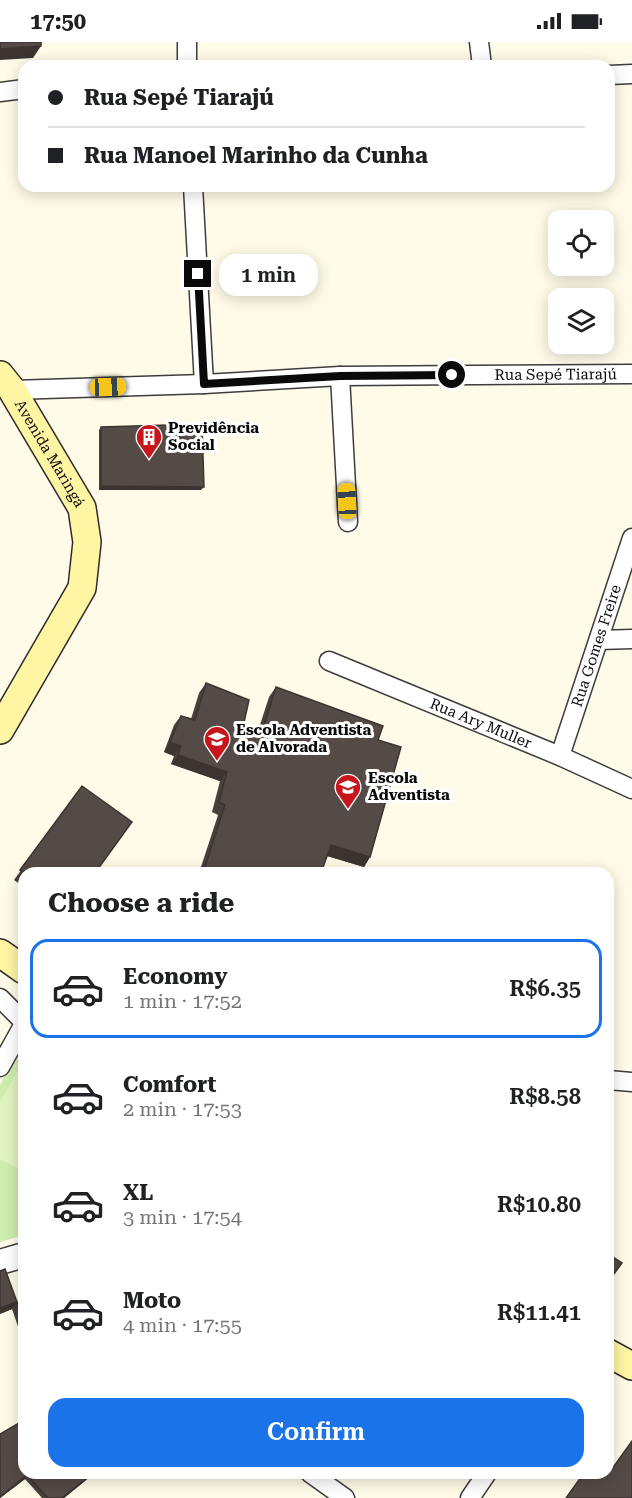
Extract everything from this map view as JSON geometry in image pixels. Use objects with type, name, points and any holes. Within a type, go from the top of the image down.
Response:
[{"type":"main road","name":"Avenida Maringá","points":[[0,730],[82,588],[87,542],[82,508],[6,383]]},
{"type":"main road","points":[[0,953],[18,966]]},
{"type":"street","points":[[187,42],[187,60]]},
{"type":"street","points":[[478,42],[481,60]]},
{"type":"street","points":[[615,75],[632,75]]},
{"type":"street","points":[[0,92],[18,90]]},
{"type":"street","points":[[193,192],[204,384]]},
{"type":"street","name":"Rua Sepé Tiarajú","points":[[6,383],[204,384],[340,376],[632,374]]},
{"type":"street","points":[[340,376],[348,522]]},
{"type":"street","name":"Rua Gomes Freire","points":[[560,756],[632,538]]},
{"type":"street","points":[[599,640],[632,639]]},
{"type":"street","name":"Rua Ary Muller","points":[[328,661],[560,756],[632,789]]},
{"type":"street","points":[[0,998],[18,1017]]},
{"type":"street","points":[[0,1067],[18,1034]]},
{"type":"street","points":[[614,1080],[632,1082]]},
{"type":"street","points":[[0,1262],[18,1257]]},
{"type":"street","points":[[318,1479],[345,1498]]},
{"type":"street","points":[[470,1498],[483,1479]]},
{"type":"green space","points":[[18,1048],[18,1237],[0,1242],[0,1085]]},
{"type":"green space","points":[[18,1070],[18,1169],[0,1159],[0,1102]]},
{"type":"building","points":[[0,42],[41,42],[41,46],[0,49]]},
{"type":"building","name":"Previdência Social","points":[[202,424],[204,487],[101,486],[101,427]]},
{"type":"building","points":[[206,683],[249,700],[243,727],[262,732],[276,687],[383,726],[378,740],[401,747],[370,857],[331,845],[323,867],[205,867],[225,805],[219,802],[227,772],[178,755],[181,746],[170,742],[181,716],[195,720]]},
{"type":"building","points":[[82,786],[132,822],[99,867],[22,867]]},
{"type":"building","points":[[614,1258],[622,1263],[614,1274]]},
{"type":"building","points":[[5,1269],[17,1302],[0,1308],[0,1271]]},
{"type":"building","points":[[18,1424],[18,1479],[22,1479],[0,1497],[0,1434]]},
{"type":"building","points":[[632,1441],[632,1498],[566,1498],[580,1479],[614,1479],[614,1466]]},
{"type":"building","points":[[31,1479],[86,1479],[62,1498],[48,1498]]},
{"type":"place","name":"Previdência Social","points":[[149,460]]},
{"type":"place","name":"Escola Adventista de Alvorada","points":[[217,762]]},
{"type":"place","name":"Escola Adventista","points":[[348,810]]},
{"type":"route","points":[[198,274],[204,384],[340,376],[452,375]]}]
